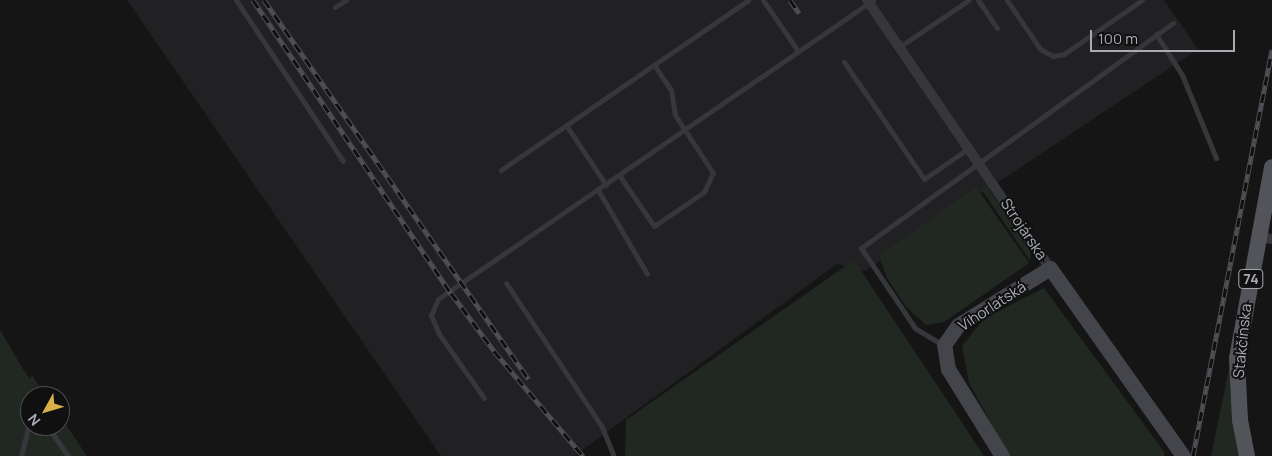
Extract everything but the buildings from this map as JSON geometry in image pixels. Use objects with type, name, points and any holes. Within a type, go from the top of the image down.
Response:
[{"type":"main road","name":"Stakčínska","points":[[1247,456],[1240,420],[1237,358],[1265,238],[1272,167]]},
{"type":"main road","name":"Vihorlatská","points":[[944,345],[958,325],[1050,268]]},
{"type":"main road","name":"Strojárska","points":[[1050,268],[1180,454]]},
{"type":"main road","points":[[944,345],[948,369],[1002,456]]},
{"type":"street","name":"Strojárska","points":[[870,1],[1050,268]]},
{"type":"lane","points":[[236,0],[343,161]]},
{"type":"lane","points":[[335,7],[346,0]]},
{"type":"lane","points":[[501,170],[748,0]]},
{"type":"lane","points":[[763,0],[798,52]]},
{"type":"lane","points":[[899,46],[969,0]]},
{"type":"lane","points":[[978,0],[996,28]]},
{"type":"lane","points":[[1007,0],[1040,49],[1053,56],[1064,54],[1142,0]]},
{"type":"lane","points":[[484,398],[439,334],[431,315],[438,299],[606,185],[870,1]]},
{"type":"lane","points":[[944,345],[915,328],[861,248],[1173,23]]},
{"type":"lane","points":[[1156,34],[1182,75],[1216,158]]},
{"type":"lane","points":[[844,62],[924,179],[968,148]]},
{"type":"lane","points":[[619,175],[654,226],[704,192],[713,173],[675,115],[671,90],[654,65]]},
{"type":"lane","points":[[566,126],[606,185]]},
{"type":"lane","points":[[598,190],[647,274]]},
{"type":"lane","points":[[506,283],[602,427],[614,456]]},
{"type":"lane","points":[[20,456],[26,436]]},
{"type":"lane","points":[[54,436],[68,456]]},
{"type":"shaded area","points":[[127,0],[1164,0],[1198,49],[865,271],[837,264],[574,456],[441,456]]},
{"type":"shaded area","points":[[986,185],[1031,248],[1030,261],[982,190]]},
{"type":"shaded area","points":[[976,187],[1029,263],[944,322],[926,325],[907,308],[887,278],[879,256]]},
{"type":"shaded area","points":[[854,260],[984,456],[625,456],[626,420]]},
{"type":"shaded area","points":[[1044,288],[1165,453],[1164,456],[1009,456],[969,383],[962,346],[985,318]]},
{"type":"shaded area","points":[[0,330],[30,379],[32,375],[39,386],[20,386],[20,436],[70,436],[70,431],[87,456],[0,456]]},
{"type":"shaded area","points":[[1230,364],[1239,456],[1211,456]]},
{"type":"railway","points":[[253,0],[451,293],[494,351],[583,456]]},
{"type":"railway","points":[[264,0],[528,379]]},
{"type":"railway","points":[[790,0],[799,13]]},
{"type":"railway","points":[[1193,456],[1272,50]]}]
